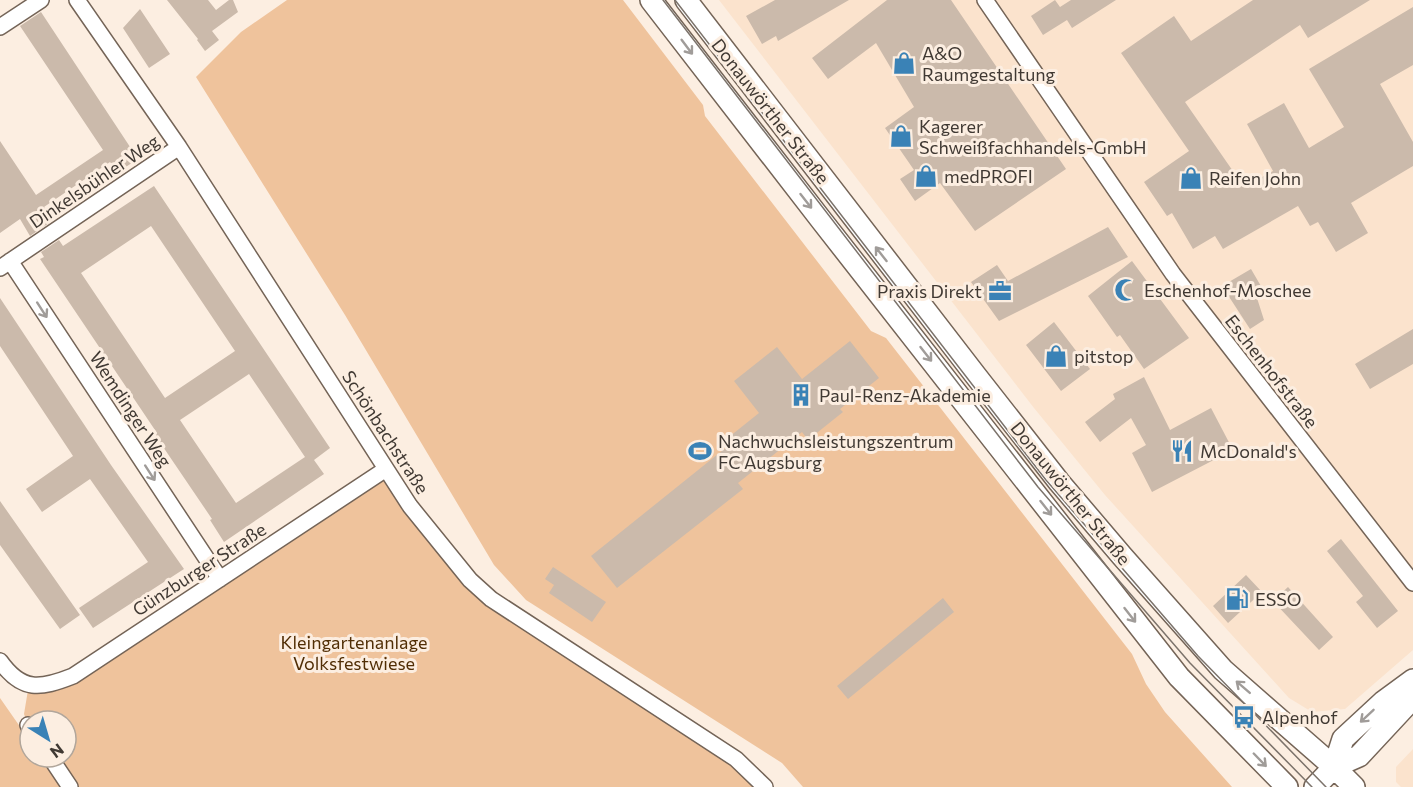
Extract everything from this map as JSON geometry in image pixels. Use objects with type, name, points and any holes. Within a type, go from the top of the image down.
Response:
[{"type":"main road","name":"Donauwörther Straße","points":[[651,0],[1179,677],[1287,787]]},
{"type":"main road","name":"Donauwörther Straße","points":[[686,0],[969,368],[1073,499],[1223,670],[1354,787]]},
{"type":"main road","points":[[1334,767],[1343,739],[1383,702],[1413,680]]},
{"type":"main road","points":[[1315,787],[1334,767],[1359,756],[1413,698]]},
{"type":"street","points":[[0,27],[41,0]]},
{"type":"street","name":"Schönbachstraße","points":[[77,0],[179,147],[410,506],[470,580],[491,599],[736,759],[765,787]]},
{"type":"street","name":"Eschenhofstraße","points":[[985,0],[1173,274],[1413,583]]},
{"type":"street","name":"Dinkelsbühler Weg","points":[[5,265],[179,147]]},
{"type":"street","name":"Wemdinger Weg","points":[[5,265],[220,579]]},
{"type":"street","name":"Günzburger Straße","points":[[0,661],[14,677],[39,687],[73,676],[386,469]]},
{"type":"street","points":[[58,769],[70,787]]},
{"type":"shaded area","points":[[719,0],[1413,0],[1413,650],[1345,709],[1312,712],[1289,698],[1105,495],[1034,408]]},
{"type":"shaded area","points":[[1413,749],[1413,787],[1401,787],[1396,782],[1396,767]]},
{"type":"green space","name":"Nachwuchsleistungszentrum FC Augsburg","points":[[287,0],[623,0],[703,105],[705,116],[871,331],[886,338],[1132,654],[1146,684],[1165,712],[1232,787],[803,787],[782,763],[526,600],[494,565],[345,315],[196,77],[241,32]]},
{"type":"green space","name":"Kleingartenanlage Volksfestwiese","points":[[386,469],[470,580],[765,787],[70,787],[58,769],[78,769],[78,709],[25,709],[29,684],[52,684]]},
{"type":"green space","points":[[0,698],[18,724],[18,769],[50,769],[63,787],[0,787]]},
{"type":"building","points":[[167,0],[208,0],[216,10],[229,0],[233,0],[238,12],[212,31],[219,40],[205,51]]},
{"type":"building","points":[[775,0],[849,0],[778,41],[776,36],[762,44],[746,16]]},
{"type":"building","points":[[887,0],[951,0],[1066,169],[975,231],[940,183],[915,201],[900,179],[914,170],[885,128],[914,107],[876,43],[828,79],[812,58]]},
{"type":"building","points":[[1055,0],[1060,7],[1071,0],[1116,0],[1072,28],[1067,20],[1043,35],[1031,16]]},
{"type":"building","points":[[1253,0],[1370,0],[1308,38],[1300,25],[1185,102],[1244,187],[1273,171],[1247,124],[1284,103],[1309,148],[1344,127],[1309,69],[1413,7],[1413,65],[1380,84],[1413,142],[1413,166],[1351,203],[1368,233],[1336,252],[1318,222],[1310,226],[1298,206],[1223,249],[1215,236],[1193,249],[1172,213],[1167,216],[1144,182],[1189,151],[1121,53],[1174,16],[1191,41]]},
{"type":"building","points":[[140,9],[170,54],[149,68],[123,28]]},
{"type":"building","points":[[41,12],[138,159],[118,172],[110,162],[44,207],[52,219],[30,236],[20,219],[0,233],[0,141],[36,195],[103,150],[20,26]]},
{"type":"building","points":[[154,186],[330,448],[314,460],[324,474],[224,542],[210,520],[212,519],[155,435],[157,433],[40,259],[44,257],[41,252],[59,240],[63,246]],"holes":[[[151,226],[235,351],[165,398],[81,273]],[[249,374],[305,457],[236,503],[180,420]]]},
{"type":"building","points":[[1108,227],[1128,257],[999,321],[971,282],[997,265],[1008,281]]},
{"type":"building","points":[[1132,261],[1189,338],[1144,369],[1120,335],[1117,337],[1088,296]]},
{"type":"building","points":[[1251,269],[1265,293],[1257,298],[1264,320],[1250,329],[1222,286]]},
{"type":"building","points":[[0,298],[111,465],[184,569],[93,628],[79,608],[148,562],[90,479],[42,512],[26,489],[73,456],[0,346]]},
{"type":"building","points":[[1054,322],[1090,369],[1061,391],[1026,345]]},
{"type":"building","points":[[1413,329],[1413,364],[1370,389],[1355,364]]},
{"type":"building","points":[[850,341],[879,378],[840,409],[843,412],[808,440],[802,432],[738,483],[743,489],[617,588],[591,556],[733,442],[729,437],[759,413],[734,381],[777,347],[802,379]]},
{"type":"building","name":"McDonald's","points":[[1144,377],[1170,430],[1211,408],[1233,450],[1152,492],[1132,453],[1146,445],[1131,418],[1100,442],[1085,422],[1115,399],[1113,394]]},
{"type":"building","points":[[0,501],[80,615],[60,629],[0,545]]},
{"type":"building","points":[[1341,539],[1398,611],[1377,628],[1356,602],[1363,596],[1327,551]]},
{"type":"building","points":[[553,567],[606,602],[592,622],[549,593],[554,585],[545,579]]},
{"type":"building","name":"ESSO","points":[[1246,575],[1262,592],[1228,623],[1213,606]]},
{"type":"building","points":[[1288,587],[1333,637],[1319,650],[1273,601]]},
{"type":"building","points":[[943,598],[954,612],[848,699],[837,686]]},
{"type":"tram line","points":[[663,0],[1038,487],[1190,663],[1312,787]]},
{"type":"tram line","points":[[675,0],[1046,480],[1198,656],[1326,787]]},
{"type":"place","name":"A&O Raumgestaltung","points":[[904,63]]},
{"type":"place","name":"Kagerer Schweißfachhandels-GmbH","points":[[901,136]]},
{"type":"place","name":"medPROFI","points":[[926,176]]},
{"type":"place","name":"Reifen John","points":[[1191,178]]},
{"type":"place","name":"Eschenhof-Moschee","points":[[1126,290]]},
{"type":"place","name":"Praxis Direkt","points":[[1000,291]]},
{"type":"place","name":"pitstop","points":[[1056,356]]},
{"type":"place","name":"Paul-Renz-Akademie","points":[[801,395]]},
{"type":"place","name":"Nachwuchsleistungszentrum FC Augsburg","points":[[700,451]]},
{"type":"place","name":"McDonald's","points":[[1182,451]]},
{"type":"place","name":"ESSO","points":[[1237,599]]},
{"type":"place","name":"Alpenhof","points":[[1244,717]]}]
